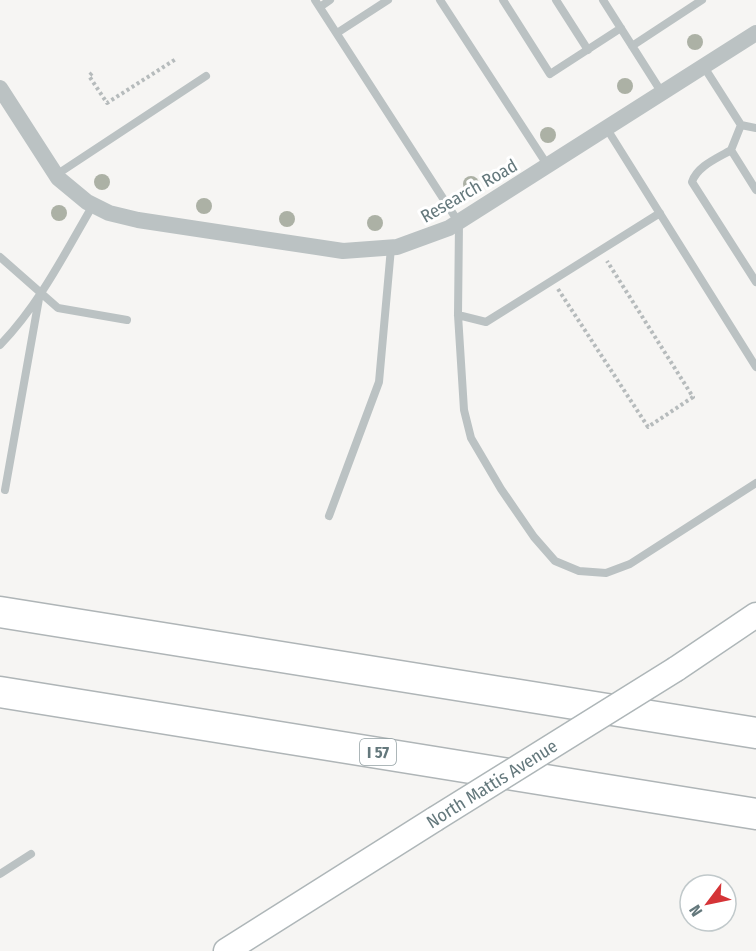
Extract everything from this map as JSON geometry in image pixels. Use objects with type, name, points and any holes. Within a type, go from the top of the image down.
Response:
[{"type":"highway","points":[[0,612],[756,733]]},
{"type":"highway","name":"I 57","points":[[0,692],[756,814]]},
{"type":"street","name":"Research Road","points":[[0,88],[56,175],[71,191],[109,213],[138,220],[343,251],[391,248],[426,239],[459,223],[756,33]]},
{"type":"street","name":"North Mattis Avenue","points":[[226,951],[676,669],[756,615]]},
{"type":"lane","points":[[330,0],[318,3],[459,223],[458,315],[464,410],[471,438],[514,508],[555,561],[579,571],[606,573],[630,564],[756,483]]},
{"type":"lane","points":[[337,33],[388,0]]},
{"type":"lane","points":[[440,0],[548,166]]},
{"type":"lane","points":[[503,0],[550,74],[621,28]]},
{"type":"lane","points":[[556,0],[588,50]]},
{"type":"lane","points":[[603,0],[662,93]]},
{"type":"lane","points":[[632,46],[702,0]]},
{"type":"lane","points":[[704,67],[741,125],[756,128]]},
{"type":"lane","points":[[56,175],[206,76]]},
{"type":"lane","points":[[741,125],[731,150],[700,169],[694,174],[692,182],[756,282]]},
{"type":"lane","points":[[607,129],[756,367]]},
{"type":"lane","points":[[731,150],[756,189]]},
{"type":"lane","points":[[0,345],[14,331],[40,293],[93,205]]},
{"type":"lane","points":[[458,315],[486,322],[660,213]]},
{"type":"lane","points":[[329,516],[379,382],[391,248]]},
{"type":"lane","points":[[0,257],[58,308],[127,320]]},
{"type":"lane","points":[[5,490],[40,293]]},
{"type":"lane","points":[[0,874],[31,854]]},
{"type":"path","points":[[92,73],[89,76],[107,103],[176,59]]},
{"type":"path","points":[[552,281],[648,428],[693,397],[600,250]]}]
